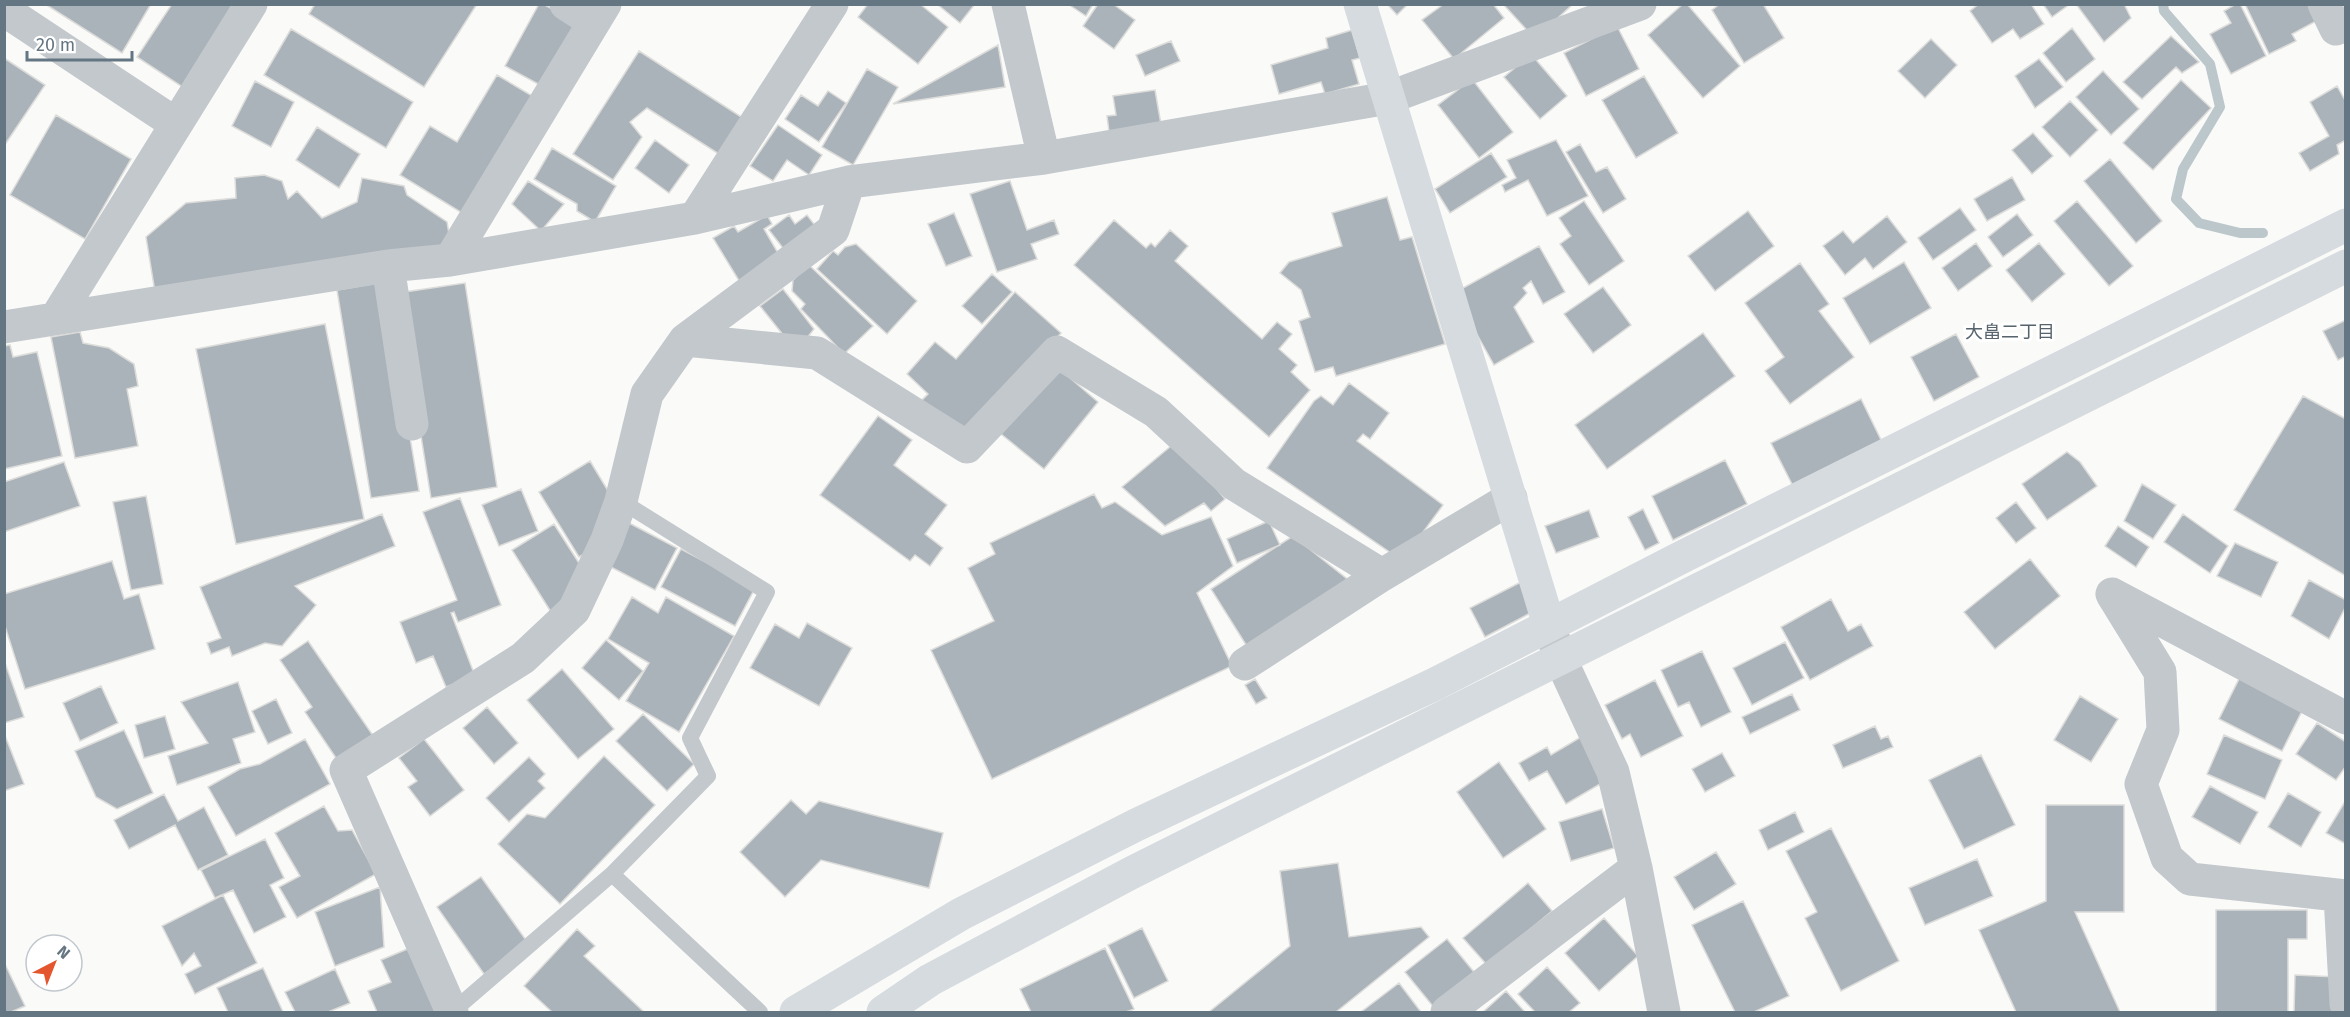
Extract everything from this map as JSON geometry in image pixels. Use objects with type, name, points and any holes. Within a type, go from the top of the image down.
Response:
[{"type":"street","points":[[56,318],[251,4]]},
{"type":"street","points":[[450,260],[600,13],[566,4]]},
{"type":"street","points":[[695,218],[832,4]]},
{"type":"street","points":[[1008,4],[1044,158]]},
{"type":"street","points":[[1360,4],[1549,625],[1560,658],[1613,772],[1636,868],[1664,1012]]},
{"type":"street","points":[[4,327],[388,266],[450,260],[695,218],[849,182],[1044,158],[1388,98],[1640,4]]},
{"type":"street","points":[[2324,4],[2337,29],[2346,25]]},
{"type":"street","points":[[4,10],[176,124]]},
{"type":"street","points":[[453,1012],[346,770],[523,658],[574,610],[607,540],[621,501],[647,394],[685,340],[833,230],[849,182]]},
{"type":"street","points":[[796,1012],[982,903],[1136,825],[1435,684],[2346,225]]},
{"type":"street","points":[[388,266],[412,424]]},
{"type":"street","points":[[883,1012],[930,980],[1131,873],[2346,266]]},
{"type":"street","points":[[685,340],[817,353],[968,447],[1057,352],[1156,412],[1234,484],[1382,575]]},
{"type":"street","points":[[1245,664],[1382,575],[1511,498]]},
{"type":"street","points":[[2346,718],[2112,594],[2160,672],[2163,730],[2141,784],[2167,858],[2190,879],[2343,896],[2346,1004]]},
{"type":"street","points":[[1447,1012],[1636,868]]},
{"type":"lane","points":[[453,1012],[612,874],[708,776],[690,738],[767,592],[621,501]]},
{"type":"lane","points":[[612,874],[760,1012]]},
{"type":"building","points":[[45,4],[151,4],[122,53]]},
{"type":"building","points":[[172,4],[239,4],[184,88],[137,57]]},
{"type":"building","points":[[315,4],[477,4],[424,87],[309,14]]},
{"type":"building","points":[[539,4],[543,4],[598,34],[564,98],[505,66]]},
{"type":"building","points":[[868,4],[920,4],[948,27],[918,64],[858,17]]},
{"type":"building","points":[[937,4],[975,4],[960,23]]},
{"type":"building","points":[[1068,4],[1093,4],[1086,16]]},
{"type":"building","points":[[1098,4],[1113,4],[1135,20],[1114,49],[1083,26]]},
{"type":"building","points":[[1387,4],[1408,4],[1397,15]]},
{"type":"building","points":[[1444,4],[1493,4],[1504,18],[1454,59],[1422,20]]},
{"type":"building","points":[[1503,4],[1573,4],[1535,39]]},
{"type":"building","points":[[1683,4],[1687,4],[1740,66],[1703,98],[1648,35]]},
{"type":"building","points":[[1720,4],[1763,4],[1784,38],[1744,63],[1712,10]]},
{"type":"building","points":[[1979,4],[2031,4],[2044,24],[2020,39],[2013,29],[1992,43],[1970,11]]},
{"type":"building","points":[[2043,4],[2070,4],[2052,17]]},
{"type":"building","points":[[2076,4],[2124,4],[2131,18],[2104,42]]},
{"type":"building","points":[[2240,4],[2266,56],[2231,74],[2210,34],[2231,23],[2224,11]]},
{"type":"building","points":[[2245,4],[2313,4],[2320,19],[2292,34],[2296,41],[2269,54]]},
{"type":"building","points":[[1617,26],[1639,69],[1586,96],[1564,53]]},
{"type":"building","points":[[2072,28],[2095,59],[2066,82],[2043,53]]},
{"type":"building","points":[[291,29],[413,102],[386,148],[264,75]]},
{"type":"building","points":[[1352,30],[1360,58],[1352,60],[1359,84],[1325,94],[1321,82],[1279,94],[1271,65],[1328,48],[1326,38]]},
{"type":"building","points":[[2171,36],[2199,62],[2182,73],[2176,67],[2142,99],[2123,82]]},
{"type":"building","points":[[1931,39],[1957,65],[1925,98],[1898,71]]},
{"type":"building","points":[[1171,41],[1180,61],[1145,76],[1136,55]]},
{"type":"building","points":[[998,45],[1005,87],[893,104]]},
{"type":"building","points":[[639,51],[746,120],[722,156],[647,108],[630,122],[642,137],[613,180],[573,154]]},
{"type":"building","points":[[1531,54],[1567,96],[1540,119],[1504,77]]},
{"type":"building","points":[[4,58],[45,85],[4,146]]},
{"type":"building","points":[[2039,59],[2063,87],[2035,108],[2015,76]]},
{"type":"building","points":[[867,69],[898,87],[853,165],[822,147]]},
{"type":"building","points":[[2103,71],[2139,109],[2111,135],[2076,97]]},
{"type":"building","points":[[497,75],[556,110],[485,227],[400,175],[430,126],[457,142]]},
{"type":"building","points":[[1644,76],[1678,133],[1636,158],[1602,100]]},
{"type":"building","points":[[1472,79],[1513,132],[1479,158],[1438,105]]},
{"type":"building","points":[[2181,80],[2211,108],[2153,170],[2123,143]]},
{"type":"building","points":[[255,81],[294,102],[271,147],[232,126]]},
{"type":"building","points":[[2337,86],[2346,102],[2346,140],[2337,145],[2339,154],[2310,171],[2299,153],[2329,136],[2310,102]]},
{"type":"building","points":[[1155,90],[1162,130],[1110,139],[1107,116],[1116,115],[1113,96]]},
{"type":"building","points":[[828,91],[846,103],[819,142],[785,119],[801,95],[818,106]]},
{"type":"building","points":[[2070,101],[2098,130],[2070,157],[2042,127]]},
{"type":"building","points":[[56,115],[131,159],[85,239],[10,195]]},
{"type":"building","points":[[778,125],[822,155],[809,175],[787,160],[773,181],[750,166]]},
{"type":"building","points":[[317,127],[360,154],[339,188],[296,160]]},
{"type":"building","points":[[2033,133],[2053,156],[2032,174],[2012,150]]},
{"type":"building","points":[[655,140],[689,165],[669,193],[635,168]]},
{"type":"building","points":[[1556,140],[1588,196],[1547,216],[1528,180],[1505,192],[1502,185],[1516,178],[1507,160]]},
{"type":"building","points":[[1580,144],[1596,172],[1607,167],[1626,199],[1603,213],[1566,152]]},
{"type":"building","points":[[552,148],[616,186],[595,222],[577,211],[577,204],[534,179]]},
{"type":"building","points":[[1491,153],[1507,177],[1450,213],[1435,189]]},
{"type":"building","points":[[2110,159],[2162,221],[2136,243],[2084,181]]},
{"type":"building","points":[[264,175],[282,181],[288,199],[297,191],[322,218],[357,202],[362,178],[404,186],[407,195],[447,222],[451,246],[155,292],[146,237],[186,203],[236,198],[235,178]]},
{"type":"building","points":[[2012,177],[2025,200],[1987,221],[1974,199]]},
{"type":"building","points":[[528,181],[564,204],[541,231],[512,204]]},
{"type":"building","points":[[1010,181],[1027,230],[1054,220],[1059,234],[1031,244],[1037,259],[997,272],[970,194]]},
{"type":"building","points":[[1387,197],[1400,240],[1412,237],[1445,344],[1336,376],[1333,367],[1315,372],[1299,321],[1310,317],[1301,290],[1280,273],[1289,262],[1342,246],[1332,213]]},
{"type":"building","points":[[1584,201],[1624,261],[1589,285],[1560,244],[1571,236],[1559,218]]},
{"type":"building","points":[[2077,201],[2133,266],[2109,286],[2054,221]]},
{"type":"building","points":[[1960,208],[1976,230],[1933,260],[1918,238]]},
{"type":"building","points":[[1748,211],[1774,246],[1715,291],[1688,256]]},
{"type":"building","points":[[954,213],[972,256],[946,266],[928,224]]},
{"type":"building","points":[[2017,214],[2033,235],[2003,257],[1988,237]]},
{"type":"building","points":[[767,215],[772,224],[764,229],[782,260],[741,284],[713,238],[734,226],[738,232]]},
{"type":"building","points":[[789,215],[795,224],[807,215],[820,232],[789,256],[769,230]]},
{"type":"building","points":[[1887,216],[1907,242],[1873,269],[1865,258],[1845,275],[1823,246],[1843,231],[1853,243]]},
{"type":"building","points":[[1114,220],[1146,248],[1151,243],[1155,247],[1170,230],[1188,246],[1175,261],[1262,339],[1277,322],[1292,334],[1279,349],[1297,365],[1291,372],[1310,390],[1269,437],[1074,265]]},
{"type":"building","points":[[1976,243],[1992,266],[1958,291],[1942,268]]},
{"type":"building","points":[[2039,243],[2065,274],[2032,302],[2006,270]]},
{"type":"building","points":[[856,244],[917,301],[887,334],[817,269],[833,251],[838,255],[845,247]]},
{"type":"building","points":[[1539,246],[1565,292],[1543,304],[1531,281],[1523,288],[1527,293],[1514,307],[1534,342],[1494,365],[1454,293]]},
{"type":"building","points":[[1904,262],[1931,308],[1870,344],[1843,298]]},
{"type":"building","points":[[1800,263],[1829,304],[1819,311],[1854,357],[1790,404],[1765,371],[1784,357],[1745,303]]},
{"type":"building","points":[[809,265],[873,326],[844,354],[801,309],[805,304],[792,291],[793,280]]},
{"type":"building","points":[[992,274],[1012,292],[982,324],[962,306]]},
{"type":"building","points":[[384,282],[419,491],[371,498],[337,290]]},
{"type":"building","points":[[465,283],[497,487],[431,498],[398,293]]},
{"type":"building","points":[[1603,287],[1631,325],[1593,353],[1564,314]]},
{"type":"building","points":[[783,289],[814,329],[803,343],[788,341],[760,306]]},
{"type":"building","points":[[1015,292],[1061,333],[966,442],[920,402],[928,394],[907,374],[935,342],[956,359]]},
{"type":"building","points":[[2346,320],[2346,356],[2338,360],[2323,331]]},
{"type":"building","points":[[325,324],[364,519],[236,544],[196,349]]},
{"type":"building","points":[[80,332],[83,343],[109,348],[134,364],[138,386],[127,389],[138,446],[75,458],[51,337]]},
{"type":"building","points":[[1703,333],[1735,376],[1607,469],[1575,425]]},
{"type":"building","points":[[1956,334],[1979,377],[1934,401],[1911,357]]},
{"type":"building","points":[[10,345],[13,357],[37,352],[62,456],[4,469],[4,346]]},
{"type":"building","points":[[1056,366],[1098,402],[1044,469],[1001,434]]},
{"type":"building","points":[[1349,383],[1389,413],[1370,439],[1363,434],[1357,441],[1443,505],[1404,558],[1394,555],[1267,468],[1314,401],[1321,396],[1333,405]]},
{"type":"building","points":[[2303,396],[2346,419],[2346,576],[2234,510]]},
{"type":"building","points":[[1861,399],[1882,442],[1793,486],[1771,443]]},
{"type":"building","points":[[878,416],[912,440],[894,465],[947,505],[925,534],[943,548],[930,566],[915,555],[910,561],[820,495]]},
{"type":"building","points":[[1177,441],[1225,499],[1211,511],[1204,503],[1165,526],[1122,487]]},
{"type":"building","points":[[2067,452],[2080,462],[2097,486],[2047,520],[2022,484]]},
{"type":"building","points":[[1725,460],[1747,504],[1673,540],[1652,496]]},
{"type":"building","points":[[590,461],[616,504],[593,549],[579,557],[539,492]]},
{"type":"building","points":[[64,462],[80,506],[4,532],[4,482]]},
{"type":"building","points":[[2142,484],[2176,505],[2153,539],[2124,521]]},
{"type":"building","points":[[521,489],[538,531],[499,546],[482,505]]},
{"type":"building","points":[[1094,494],[1102,508],[1115,502],[1162,535],[1211,517],[1233,566],[1197,593],[1232,666],[992,779],[931,650],[994,621],[968,568],[995,554],[990,543]]},
{"type":"building","points":[[146,496],[163,584],[131,590],[113,502]]},
{"type":"building","points":[[460,498],[501,605],[458,622],[454,612],[451,613],[475,676],[446,687],[433,656],[416,663],[400,622],[457,600],[423,512]]},
{"type":"building","points":[[2016,502],[2036,528],[2016,543],[1996,518]]},
{"type":"building","points":[[1643,509],[1659,543],[1645,550],[1628,517]]},
{"type":"building","points":[[1589,510],[1599,537],[1556,553],[1545,526]]},
{"type":"building","points":[[382,514],[395,546],[295,586],[316,605],[282,646],[265,643],[232,656],[229,647],[211,654],[207,643],[221,638],[200,587]]},
{"type":"building","points":[[2183,514],[2228,546],[2210,573],[2164,542]]},
{"type":"building","points":[[1269,521],[1280,545],[1237,563],[1227,539]]},
{"type":"building","points":[[629,523],[677,548],[655,590],[607,565]]},
{"type":"building","points":[[554,524],[586,574],[551,612],[512,550]]},
{"type":"building","points":[[2118,526],[2149,547],[2136,567],[2105,546]]},
{"type":"building","points":[[1293,536],[1351,582],[1248,648],[1211,589]]},
{"type":"building","points":[[2235,543],[2278,562],[2261,597],[2217,576]]},
{"type":"building","points":[[681,549],[755,588],[735,626],[661,587]]},
{"type":"building","points":[[2030,559],[2060,596],[1995,649],[1964,612]]},
{"type":"building","points":[[112,561],[124,599],[139,594],[155,649],[25,689],[4,623],[4,594]]},
{"type":"building","points":[[2309,580],[2346,600],[2346,606],[2329,639],[2291,616]]},
{"type":"building","points":[[1521,582],[1536,610],[1485,637],[1470,608]]},
{"type":"building","points":[[632,597],[658,613],[666,597],[734,636],[679,732],[626,701],[649,663],[608,639]]},
{"type":"building","points":[[1831,599],[1848,631],[1861,624],[1873,646],[1810,680],[1781,627]]},
{"type":"building","points":[[807,623],[852,648],[819,706],[750,668],[775,624],[799,638]]},
{"type":"building","points":[[606,640],[643,671],[619,700],[582,668]]},
{"type":"building","points":[[308,641],[374,737],[338,761],[305,712],[312,707],[280,660]]},
{"type":"building","points":[[1785,642],[1804,678],[1752,705],[1733,668]]},
{"type":"building","points":[[1702,651],[1731,712],[1701,727],[1689,702],[1678,707],[1661,670]]},
{"type":"building","points":[[4,660],[24,717],[4,723]]},
{"type":"building","points":[[562,669],[614,729],[578,759],[527,700]]},
{"type":"building","points":[[2241,675],[2304,707],[2282,751],[2219,719]]},
{"type":"building","points":[[1255,679],[1267,698],[1256,704],[1245,685]]},
{"type":"building","points":[[1655,680],[1683,736],[1641,757],[1630,734],[1622,739],[1605,705]]},
{"type":"building","points":[[238,682],[255,732],[233,739],[241,763],[177,785],[168,756],[208,743],[181,702]]},
{"type":"building","points":[[101,686],[118,723],[80,741],[63,703]]},
{"type":"building","points":[[1792,694],[1800,710],[1750,734],[1742,717]]},
{"type":"building","points":[[2080,696],[2118,719],[2091,762],[2054,740]]},
{"type":"building","points":[[276,699],[292,733],[268,744],[252,711]]},
{"type":"building","points":[[487,707],[518,743],[494,764],[463,728]]},
{"type":"building","points":[[643,714],[694,764],[667,791],[616,741]]},
{"type":"building","points":[[165,716],[175,749],[144,758],[135,725]]},
{"type":"building","points":[[2317,723],[2346,742],[2346,766],[2336,780],[2296,754]]},
{"type":"building","points":[[1875,726],[1881,739],[1888,736],[1893,747],[1843,768],[1833,745]]},
{"type":"building","points":[[124,730],[153,793],[117,809],[96,797],[75,751]]},
{"type":"building","points":[[4,733],[24,784],[4,791]]},
{"type":"building","points":[[1586,734],[1612,777],[1566,804],[1547,771],[1529,781],[1519,763],[1547,747],[1551,755]]},
{"type":"building","points":[[2224,735],[2282,760],[2265,799],[2207,774]]},
{"type":"building","points":[[305,739],[330,784],[236,836],[208,787],[240,769],[260,764]]},
{"type":"building","points":[[424,739],[464,790],[430,816],[408,787],[417,781],[399,758]]},
{"type":"building","points":[[1722,753],[1735,776],[1705,792],[1692,769]]},
{"type":"building","points":[[1981,755],[2015,825],[1964,849],[1929,780]]},
{"type":"building","points":[[604,756],[655,805],[560,904],[498,844],[527,814],[545,818]]},
{"type":"building","points":[[529,757],[545,774],[538,781],[545,788],[509,822],[486,798]]},
{"type":"building","points":[[1499,762],[1546,829],[1503,858],[1457,792]]},
{"type":"building","points":[[2210,786],[2258,812],[2240,844],[2192,817]]},
{"type":"building","points":[[2288,793],[2321,812],[2301,847],[2268,827]]},
{"type":"building","points":[[164,794],[178,821],[204,807],[228,855],[198,870],[175,825],[129,849],[114,820]]},
{"type":"building","points":[[791,800],[806,814],[819,801],[943,833],[929,888],[821,860],[785,897],[740,852]]},
{"type":"building","points":[[2346,800],[2346,844],[2326,833]]},
{"type":"building","points":[[2046,805],[2124,805],[2124,912],[2075,912],[2120,1012],[2016,1012],[1979,930],[2046,901]]},
{"type":"building","points":[[324,806],[338,831],[352,830],[376,874],[297,918],[279,887],[300,876],[275,833]]},
{"type":"building","points":[[1602,809],[1614,848],[1571,861],[1559,822]]},
{"type":"building","points":[[1795,812],[1804,832],[1768,850],[1759,830]]},
{"type":"building","points":[[1831,828],[1899,961],[1841,991],[1805,918],[1817,912],[1786,851]]},
{"type":"building","points":[[265,839],[284,878],[270,885],[286,917],[254,933],[233,890],[215,898],[201,870]]},
{"type":"building","points":[[1716,852],[1736,884],[1694,910],[1674,877]]},
{"type":"building","points":[[1977,859],[1993,896],[1925,925],[1909,888]]},
{"type":"building","points":[[1338,863],[1349,937],[1421,927],[1429,937],[1336,1012],[1209,1012],[1290,946],[1280,871]]},
{"type":"building","points":[[481,877],[528,943],[484,974],[437,907]]},
{"type":"building","points":[[1528,883],[1552,911],[1487,965],[1463,938]]},
{"type":"building","points":[[380,887],[384,947],[335,966],[315,912]]},
{"type":"building","points":[[223,895],[257,963],[195,994],[185,974],[201,966],[194,953],[182,966],[162,926]]},
{"type":"building","points":[[1743,901],[1789,996],[1754,1012],[1735,1012],[1692,925]]},
{"type":"building","points":[[2216,910],[2307,910],[2307,939],[2288,939],[2288,1012],[2216,1012]]},
{"type":"building","points":[[1604,918],[1638,956],[1599,991],[1565,953]]},
{"type":"building","points":[[1142,928],[1168,981],[1134,998],[1108,945]]},
{"type":"building","points":[[577,929],[595,946],[584,956],[644,1012],[552,1012],[524,986]]},
{"type":"building","points":[[1447,939],[1478,977],[1436,1010],[1405,972]]},
{"type":"building","points":[[417,945],[444,1012],[377,1012],[368,991],[391,982],[381,960]]},
{"type":"building","points":[[1105,948],[1134,1009],[1126,1012],[1031,1012],[1020,989]]},
{"type":"building","points":[[4,962],[25,1006],[11,1012],[4,1012]]},
{"type":"building","points":[[1547,967],[1580,1003],[1569,1012],[1535,1012],[1518,994]]},
{"type":"building","points":[[263,968],[283,1012],[228,1012],[217,988]]},
{"type":"building","points":[[335,969],[350,1003],[328,1012],[295,1012],[285,992]]},
{"type":"building","points":[[2295,975],[2337,977],[2337,1012],[2294,1012]]},
{"type":"building","points":[[1399,983],[1421,1012],[1361,1012]]},
{"type":"building","points":[[1506,991],[1525,1012],[1483,1012]]},
{"type":"waterway","points":[[2163,4],[2164,11],[2210,64],[2220,107],[2183,169],[2176,199],[2199,223],[2240,233],[2263,233]]},
{"type":"district","name":"大畠二丁目","points":[[2010,332]]}]
